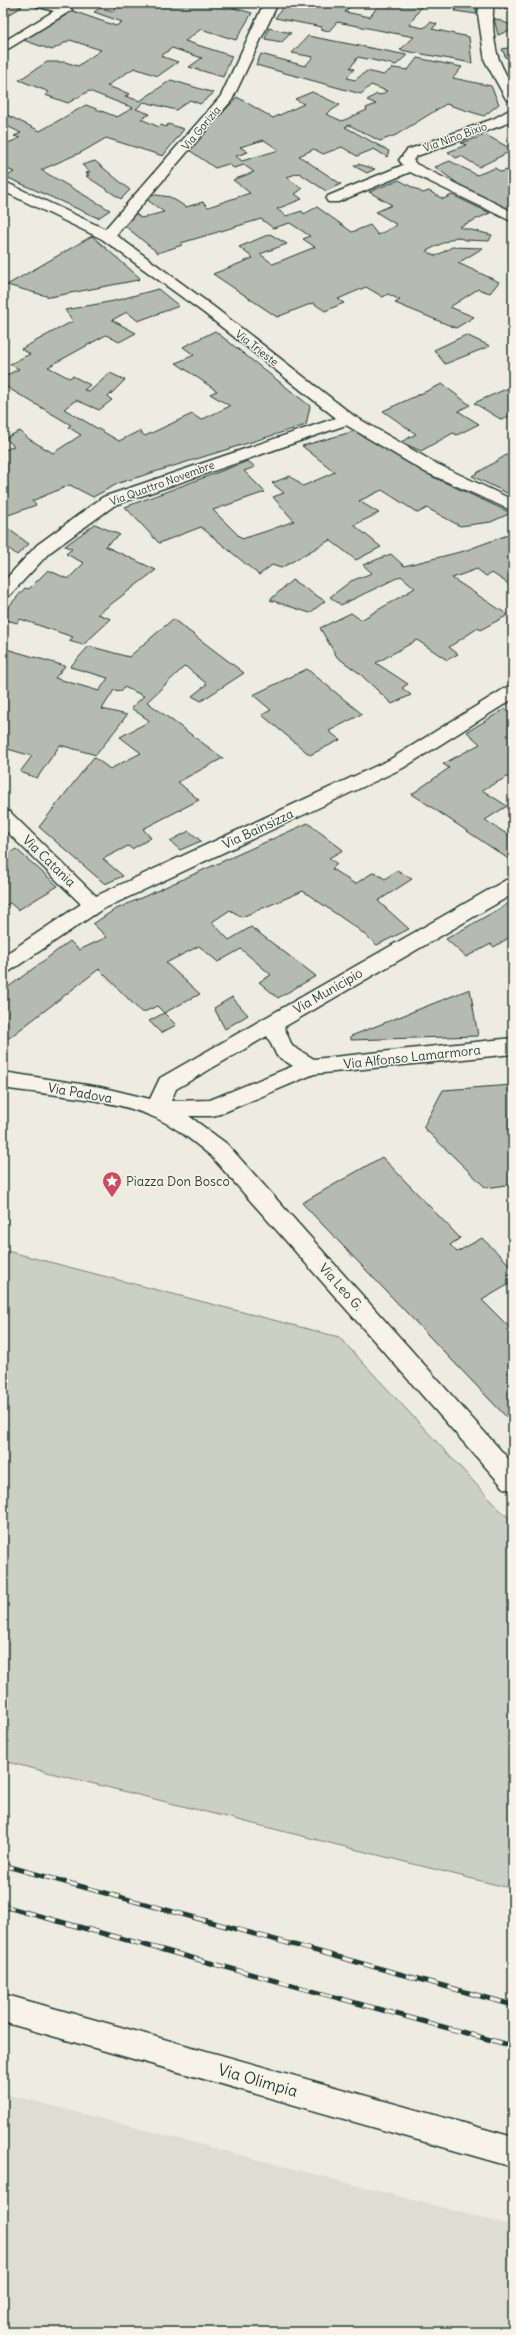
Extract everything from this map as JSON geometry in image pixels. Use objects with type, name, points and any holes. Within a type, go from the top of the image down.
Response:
[{"type":"street","points":[[3,48],[65,10],[41,3]]},
{"type":"street","name":"Via Gorizia","points":[[107,236],[227,97],[270,3]]},
{"type":"street","points":[[487,3],[485,14],[492,61],[513,99]]},
{"type":"street","name":"Via Nino Bixio","points":[[513,112],[498,122],[412,153],[406,160],[411,167],[513,218]]},
{"type":"street","name":"Via Nino Bixio","points":[[333,199],[411,167]]},
{"type":"street","name":"Via Trieste","points":[[3,185],[107,236],[209,310],[348,419],[431,468],[513,506]]},
{"type":"street","name":"Via Quattro Novembre","points":[[3,592],[43,549],[110,501],[348,419]]},
{"type":"street","name":"Via Bainsizza","points":[[3,966],[94,905],[396,764],[513,691]]},
{"type":"street","name":"Via Catania","points":[[3,817],[94,905]]},
{"type":"street","name":"Via Municipio","points":[[156,1109],[168,1084],[513,885]]},
{"type":"street","points":[[272,1024],[284,1051],[312,1067]]},
{"type":"street","name":"Via Alfonso Lamarmora","points":[[156,1109],[212,1108],[312,1067],[513,1046]]},
{"type":"street","name":"Via Padova","points":[[3,1080],[109,1097],[156,1109]]},
{"type":"street","name":"Via Leo G.","points":[[156,1109],[188,1126],[219,1150],[513,1481]]},
{"type":"street","name":"Via Olimpia","points":[[3,2008],[513,2152]]},
{"type":"shaded area","points":[[3,1250],[339,1337],[501,1511],[513,1521],[513,1889],[3,1761]]},
{"type":"shaded area","points":[[3,2093],[513,2226],[513,2332],[3,2332]]},
{"type":"building","points":[[3,3],[10,3],[22,7],[3,18]]},
{"type":"building","points":[[116,3],[216,3],[252,13],[236,40],[201,29],[185,41],[232,56],[223,77],[189,67],[202,58],[172,48],[161,56],[178,62],[158,76],[134,68],[107,86],[130,94],[125,96],[140,101],[171,80],[214,93],[200,104],[190,100],[176,110],[144,102],[136,109],[150,114],[141,119],[159,127],[161,125],[166,127],[168,124],[184,129],[163,156],[106,138],[82,152],[41,170],[110,210],[98,218],[6,177],[14,172],[3,167],[3,145],[20,138],[14,136],[21,133],[3,124],[3,113],[40,131],[86,105],[117,117],[133,108],[89,91],[68,103],[45,95],[49,92],[19,80],[47,62],[65,62],[78,66],[101,50],[70,40],[52,50],[23,40],[73,11],[116,26],[122,22],[94,12],[100,8],[114,11]]},
{"type":"building","points":[[286,3],[352,3],[345,12],[370,17],[380,3],[424,3],[409,25],[424,28],[430,22],[437,24],[432,29],[469,37],[472,63],[400,50],[414,37],[337,22],[329,31],[320,29],[322,27],[275,18]]},
{"type":"building","points":[[457,3],[477,3],[476,14],[455,11]]},
{"type":"building","points":[[497,3],[513,3],[513,10],[495,7]]},
{"type":"building","points":[[494,18],[513,26],[513,29],[498,35]]},
{"type":"building","points":[[269,28],[291,33],[282,42],[265,39]]},
{"type":"building","points":[[308,36],[407,55],[396,65],[358,57],[350,68],[354,69],[347,78],[355,80],[367,71],[383,75],[393,68],[408,70],[417,58],[462,67],[453,78],[491,86],[499,104],[484,116],[446,104],[396,135],[380,141],[349,125],[345,127],[389,151],[387,157],[374,149],[357,156],[342,147],[323,154],[314,149],[299,156],[341,184],[326,191],[299,173],[287,177],[302,189],[295,194],[302,199],[277,209],[286,216],[302,211],[304,214],[317,207],[352,232],[370,225],[378,235],[397,225],[376,212],[392,205],[369,192],[399,180],[423,193],[429,191],[443,199],[452,195],[490,213],[459,227],[492,235],[489,241],[466,240],[456,237],[426,251],[436,256],[452,247],[483,248],[458,263],[499,282],[490,293],[478,289],[450,307],[474,317],[456,328],[395,303],[400,300],[388,294],[383,297],[366,287],[338,299],[344,303],[325,311],[313,303],[277,317],[213,274],[253,258],[239,247],[270,234],[287,244],[260,254],[273,264],[315,247],[303,239],[310,236],[290,223],[273,228],[261,219],[181,243],[182,245],[158,253],[125,226],[127,219],[133,213],[141,218],[164,212],[146,199],[150,194],[170,197],[186,207],[203,202],[208,207],[250,193],[233,180],[254,172],[244,165],[234,168],[228,164],[215,168],[189,150],[237,97],[273,118],[304,104],[295,99],[312,92],[340,105],[326,114],[342,121],[367,110],[366,108],[376,104],[367,100],[377,94],[381,95],[387,91],[371,85],[361,94],[256,65],[261,54],[305,66],[313,57],[292,53]],"holes":[[[264,140],[279,150],[242,161],[236,156],[248,152],[240,147]]]},
{"type":"building","points":[[513,47],[513,56],[506,58],[502,49]]},
{"type":"building","points":[[486,135],[513,150],[479,167],[461,156],[456,158],[448,152],[466,145],[461,143]]},
{"type":"building","points":[[95,161],[130,190],[121,199],[86,176],[89,175],[86,173],[90,172],[82,165]]},
{"type":"building","points":[[450,161],[477,175],[495,168],[501,172],[513,168],[513,213],[455,184],[457,183],[435,167]]},
{"type":"building","points":[[358,164],[375,169],[367,173],[354,166]]},
{"type":"building","points":[[92,236],[140,278],[138,280],[50,297],[7,285]]},
{"type":"building","points":[[158,289],[179,306],[138,321],[127,312],[112,320],[136,333],[119,342],[106,335],[48,367],[69,378],[73,376],[90,385],[84,390],[90,391],[110,373],[125,380],[108,397],[112,400],[99,410],[76,400],[64,409],[119,441],[139,431],[145,436],[192,414],[201,420],[230,406],[210,394],[217,391],[176,363],[194,355],[183,347],[215,331],[310,406],[306,425],[119,483],[93,497],[70,485],[32,501],[36,505],[3,517],[3,451],[14,446],[5,438],[20,431],[29,439],[53,453],[81,435],[68,427],[71,425],[3,385],[3,377],[19,369],[10,364],[30,354],[21,349],[73,321],[65,310],[114,301]]},
{"type":"building","points":[[466,335],[490,346],[445,364],[434,350]]},
{"type":"building","points":[[442,384],[470,405],[458,411],[479,424],[457,435],[453,433],[421,451],[401,442],[416,434],[383,411]]},
{"type":"building","points":[[513,386],[513,418],[510,416],[502,420],[474,403]]},
{"type":"building","points":[[355,431],[433,477],[511,513],[491,522],[460,526],[427,508],[418,513],[382,490],[359,501],[379,513],[354,525],[381,547],[356,560],[330,540],[281,568],[272,565],[259,575],[201,527],[159,543],[125,507],[248,461],[255,467],[244,471],[265,492],[213,510],[242,539],[267,531],[294,521],[273,497],[284,493],[272,483],[290,476],[303,486],[335,472],[302,446]]},
{"type":"building","points":[[513,451],[513,496],[472,476]]},
{"type":"building","points":[[95,524],[120,535],[105,546],[156,570],[98,614],[111,619],[83,645],[69,641],[73,637],[20,619],[17,623],[3,619],[3,613],[25,588],[29,589],[48,570],[68,579],[84,563],[66,554],[72,549],[65,546]]},
{"type":"building","points":[[3,525],[29,544],[17,555],[3,544]]},
{"type":"building","points":[[513,533],[513,587],[492,573],[486,576],[477,569],[452,578],[508,615],[480,630],[478,628],[449,647],[458,654],[447,660],[417,640],[376,663],[408,684],[402,688],[411,695],[392,704],[359,673],[337,657],[320,628],[351,613],[361,620],[415,588],[401,576],[341,605],[330,597],[351,581],[372,573],[363,565],[391,554],[404,566],[464,551]]},
{"type":"building","points":[[292,580],[325,601],[310,613],[270,600]]},
{"type":"building","points":[[173,619],[244,673],[201,701],[192,696],[207,684],[185,666],[147,702],[223,758],[178,782],[199,800],[143,829],[151,838],[132,849],[128,846],[103,859],[123,876],[105,884],[39,827],[94,757],[110,769],[141,753],[120,737],[150,721],[131,708],[144,696],[124,687],[121,691],[114,690],[102,709],[127,715],[96,755],[60,745],[37,778],[20,772],[32,756],[4,748],[3,750],[3,648],[65,666],[55,678],[99,691],[108,678],[70,667],[89,646],[129,657]]},
{"type":"building","points":[[307,669],[362,714],[329,731],[340,740],[310,755],[262,715],[271,710],[253,695]]},
{"type":"building","points":[[505,709],[513,714],[513,774],[482,790],[507,806],[485,820],[513,838],[513,862],[412,794],[449,768],[443,764],[480,744],[467,732]]},
{"type":"building","points":[[308,823],[343,850],[329,858],[337,864],[332,869],[355,884],[374,872],[385,879],[397,870],[412,879],[378,901],[409,929],[377,945],[358,929],[303,891],[242,917],[230,910],[212,922],[229,940],[251,927],[316,976],[278,998],[259,982],[271,975],[241,949],[218,962],[199,946],[166,963],[200,994],[164,1013],[157,1006],[142,1013],[99,969],[9,1038],[3,1034],[3,991],[70,941],[79,950],[107,937],[93,924],[114,910]]},
{"type":"building","points":[[189,831],[201,841],[180,850],[170,841]]},
{"type":"building","points":[[16,849],[58,886],[18,910],[10,903],[3,907],[3,857]]},
{"type":"building","points":[[513,901],[513,935],[494,947],[491,944],[466,957],[446,939]]},
{"type":"building","points":[[470,989],[478,1036],[351,1040],[351,1036]]},
{"type":"building","points":[[232,997],[248,1015],[225,1029],[214,1008]]},
{"type":"building","points":[[164,1013],[176,1025],[161,1033],[149,1021]]},
{"type":"building","points":[[513,1085],[513,1184],[486,1188],[424,1128],[424,1126],[443,1090]]},
{"type":"building","points":[[382,1157],[460,1238],[450,1245],[457,1252],[482,1238],[513,1268],[513,1282],[482,1300],[513,1331],[513,1424],[302,1203]]},
{"type":"railway","points":[[3,1865],[513,2005]]},
{"type":"railway","points":[[3,1906],[513,2046]]},
{"type":"place","name":"Piazza Don Bosco","points":[[112,1198]]}]
